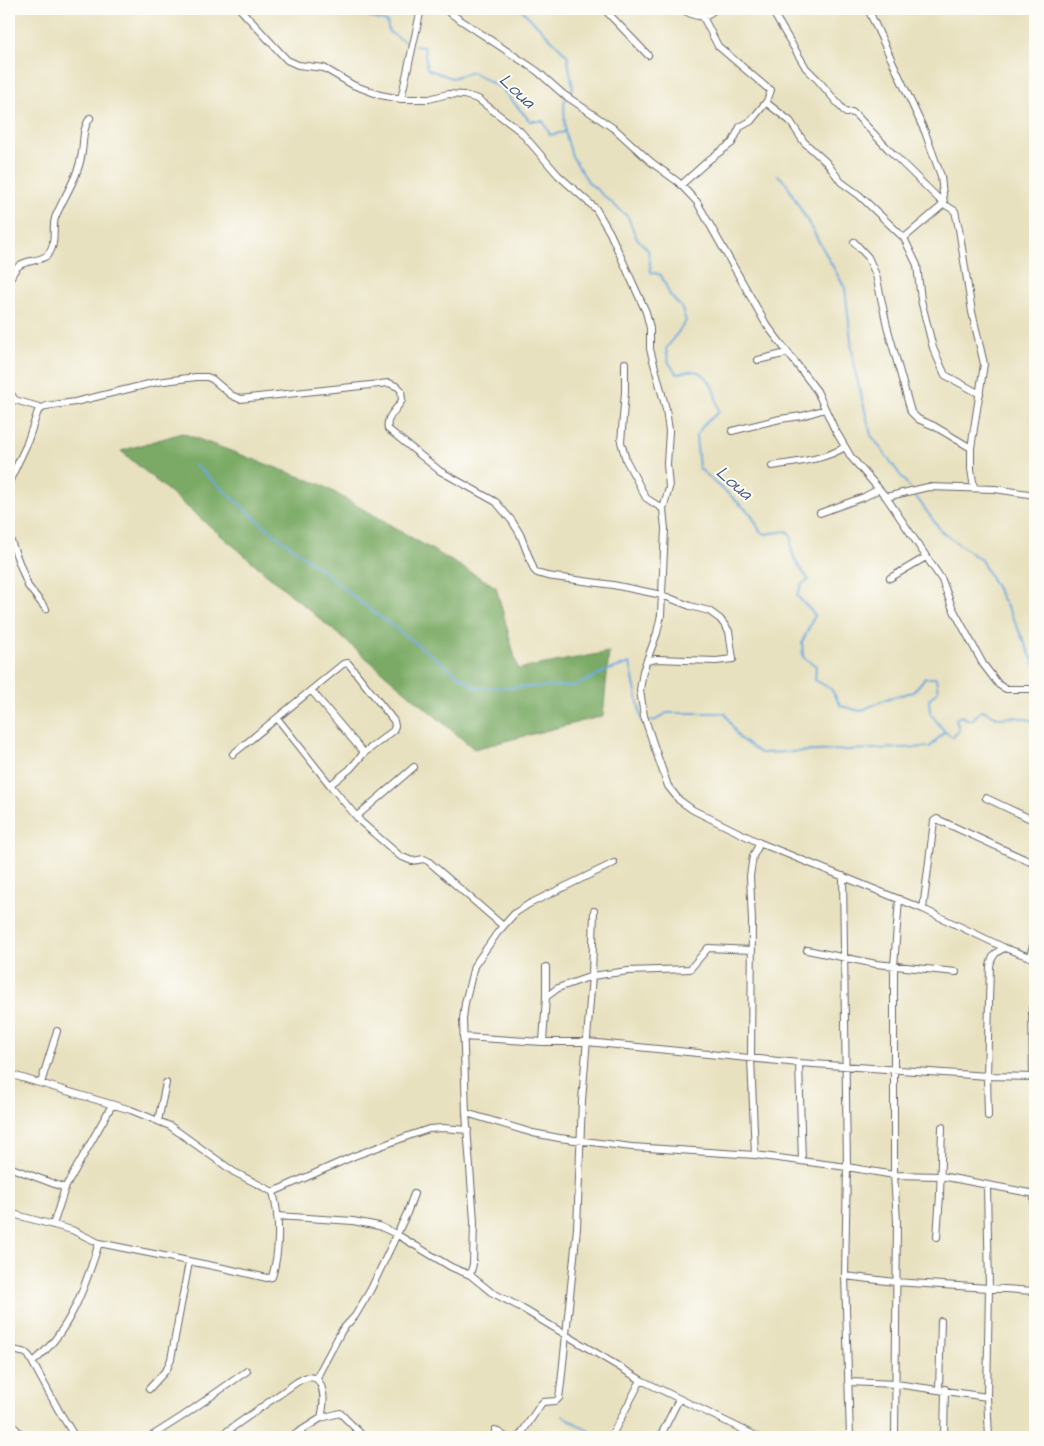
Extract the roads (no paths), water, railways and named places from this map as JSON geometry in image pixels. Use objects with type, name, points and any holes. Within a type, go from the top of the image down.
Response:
[{"type":"street","points":[[240,9],[287,60],[298,65],[324,68],[353,85],[380,95],[401,99],[430,99],[448,94],[478,99],[520,131],[558,175],[596,209],[610,232],[646,312],[650,328],[650,349],[666,409],[669,431],[667,464],[669,488],[663,509],[665,529],[661,616],[643,671],[640,690],[646,724],[668,786],[679,800],[693,810],[760,843],[923,909],[1005,948],[1033,958],[1035,939]]},
{"type":"street","points":[[401,99],[421,9]]},
{"type":"street","points":[[444,9],[537,71],[563,94],[616,130],[681,185],[697,202],[766,324],[817,391],[851,457],[886,496],[942,580],[952,607],[983,664],[1006,689],[1033,689]]},
{"type":"street","points":[[604,9],[648,55]]},
{"type":"street","points":[[682,9],[692,15],[703,17],[715,9]]},
{"type":"street","points":[[771,9],[806,68],[817,78],[846,113],[852,112],[857,116],[944,204],[955,210],[972,312],[984,364],[971,448],[971,469],[974,488]]},
{"type":"street","points":[[868,9],[925,132],[941,176],[944,204]]},
{"type":"street","points":[[681,185],[710,159],[732,143],[740,126],[751,121],[767,102],[772,90],[766,88],[718,46],[703,17]]},
{"type":"street","points":[[767,102],[772,109],[790,121],[804,142],[827,163],[841,182],[859,195],[904,238],[917,265],[921,300],[932,348],[944,376],[980,394]]},
{"type":"street","points":[[9,281],[19,266],[42,258],[50,253],[52,248],[52,226],[80,166],[85,124],[90,118]]},
{"type":"street","points":[[904,238],[944,204]]},
{"type":"street","points":[[854,242],[868,257],[876,274],[887,326],[911,412],[918,419],[934,426],[971,448]]},
{"type":"street","points":[[758,360],[787,353]]},
{"type":"street","points":[[625,363],[621,442],[626,460],[646,498],[663,509]]},
{"type":"street","points":[[9,482],[21,458],[36,417],[42,408],[52,404],[75,402],[157,382],[196,376],[212,379],[231,395],[240,399],[359,385],[394,385],[400,390],[402,400],[388,419],[388,429],[440,471],[496,502],[516,527],[537,573],[662,595],[709,611],[729,631],[733,659],[664,659],[647,661]]},
{"type":"street","points":[[9,391],[16,400],[42,408]]},
{"type":"street","points":[[732,431],[780,418],[802,416],[825,409]]},
{"type":"street","points":[[772,466],[822,457],[836,453],[845,447]]},
{"type":"street","points":[[886,496],[928,487],[995,489],[1035,495]]},
{"type":"street","points":[[820,513],[864,497],[879,489]]},
{"type":"street","points":[[9,536],[28,586],[46,609]]},
{"type":"street","points":[[890,578],[926,557]]},
{"type":"street","points":[[233,754],[346,663],[349,664],[394,721],[395,726],[392,731],[364,753],[350,769],[330,785]]},
{"type":"street","points":[[311,690],[364,753]]},
{"type":"street","points":[[277,718],[357,816],[400,856],[412,861],[424,859],[504,926]]},
{"type":"street","points":[[357,816],[414,767]]},
{"type":"street","points":[[986,798],[1035,821]]},
{"type":"street","points":[[923,909],[934,821],[937,819],[1035,864]]},
{"type":"street","points":[[755,1154],[751,1058],[751,868],[753,856],[760,843]]},
{"type":"street","points":[[470,1275],[473,1264],[474,1221],[466,1113],[463,1037],[465,1003],[474,966],[492,940],[515,913],[529,904],[614,863]]},
{"type":"street","points":[[843,876],[847,1167],[845,1276],[850,1437]]},
{"type":"street","points":[[895,1437],[897,1221],[894,1175],[894,966],[899,899]]},
{"type":"street","points":[[519,1437],[543,1402],[556,1401],[562,1376],[577,1228],[582,1101],[592,976],[594,911]]},
{"type":"street","points":[[546,997],[558,988],[592,976],[628,971],[686,970],[692,967],[708,948],[752,950]]},
{"type":"street","points":[[988,1116],[987,1076],[990,966],[992,956],[997,951],[1005,948]]},
{"type":"street","points":[[808,950],[876,964],[956,972]]},
{"type":"street","points":[[543,1042],[546,967]]},
{"type":"street","points":[[463,1037],[543,1042],[587,1042],[799,1064],[987,1076],[1034,1077],[1032,1008]]},
{"type":"street","points":[[41,1083],[57,1031]]},
{"type":"street","points":[[799,1064],[802,1161]]},
{"type":"street","points":[[9,1074],[131,1110],[170,1126],[234,1172],[273,1192]]},
{"type":"street","points":[[158,1121],[166,1083]]},
{"type":"street","points":[[53,1225],[65,1188],[112,1105]]},
{"type":"street","points":[[466,1113],[533,1133],[580,1141],[632,1147],[755,1154],[894,1175],[941,1176],[1035,1194],[1035,1230]]},
{"type":"street","points":[[937,1237],[942,1127]]},
{"type":"street","points":[[273,1192],[354,1156],[429,1129],[468,1130]]},
{"type":"street","points":[[9,1167],[65,1188]]},
{"type":"street","points":[[987,1186],[989,1289],[987,1396],[989,1437]]},
{"type":"street","points":[[9,1213],[72,1230],[99,1243],[269,1278],[272,1276],[275,1266],[277,1216],[273,1192]]},
{"type":"street","points":[[317,1379],[342,1330],[355,1316],[372,1289],[414,1194]]},
{"type":"street","points":[[277,1216],[353,1221],[379,1226],[451,1267],[470,1275],[491,1292],[518,1306],[641,1380],[758,1437]]},
{"type":"street","points":[[33,1362],[44,1353],[69,1319],[85,1287],[99,1243]]},
{"type":"street","points":[[149,1389],[167,1369],[171,1359],[189,1262]]},
{"type":"street","points":[[845,1276],[895,1282],[1035,1291]]},
{"type":"street","points":[[941,1321],[944,1437]]},
{"type":"street","points":[[9,1349],[26,1354],[33,1362],[75,1437]]},
{"type":"street","points":[[150,1437],[246,1371]]},
{"type":"street","points":[[219,1437],[297,1382],[306,1378],[312,1377],[317,1379],[324,1392],[324,1406],[321,1418]]},
{"type":"street","points":[[611,1437],[641,1380]]},
{"type":"street","points":[[848,1382],[896,1384],[987,1396]]},
{"type":"street","points":[[660,1437],[679,1399]]},
{"type":"street","points":[[291,1437],[321,1418],[336,1413],[340,1413],[364,1437]]},
{"type":"street","points":[[9,1422],[24,1437]]},
{"type":"street","points":[[495,1430],[506,1437]]},
{"type":"waterway","name":"Loua","points":[[279,9],[293,9]]},
{"type":"waterway","name":"Loua","points":[[369,9],[369,17],[387,22],[389,32],[410,45]]},
{"type":"waterway","points":[[521,9],[567,55],[573,88],[569,95]]},
{"type":"waterway","name":"Loua","points":[[415,46],[424,47],[427,69],[452,78],[472,72],[501,88],[530,121],[543,121],[550,135],[565,132],[572,156],[589,183],[628,217],[636,237],[648,250],[651,272],[661,275],[670,295],[681,307],[686,321],[666,349],[669,363],[677,374],[691,371],[705,376],[715,393],[719,412],[705,423],[696,436],[699,468],[751,514],[760,531],[765,534],[787,531],[792,537],[793,555],[809,580],[802,584],[797,596],[815,615],[802,642],[803,657],[816,666],[815,680],[831,689],[841,706],[860,711],[889,698],[913,692],[925,678],[936,678],[938,691],[929,699],[930,713],[945,732],[953,737],[959,730],[956,719],[961,716],[971,721],[982,710],[1000,718],[1015,717],[1035,721]]},
{"type":"waterway","points":[[565,132],[564,102],[566,99]]},
{"type":"waterway","points":[[778,175],[786,183],[845,288],[854,366],[871,435],[909,487]]},
{"type":"waterway","points":[[195,465],[263,525],[364,605],[476,688],[575,686],[606,671],[630,663],[642,722],[656,720],[667,713],[725,713],[739,738],[760,753],[930,747],[944,732]]},
{"type":"waterway","points":[[914,494],[942,532],[981,560],[1012,616],[1035,665]]},
{"type":"waterway","points":[[563,1416],[599,1437]]}]
